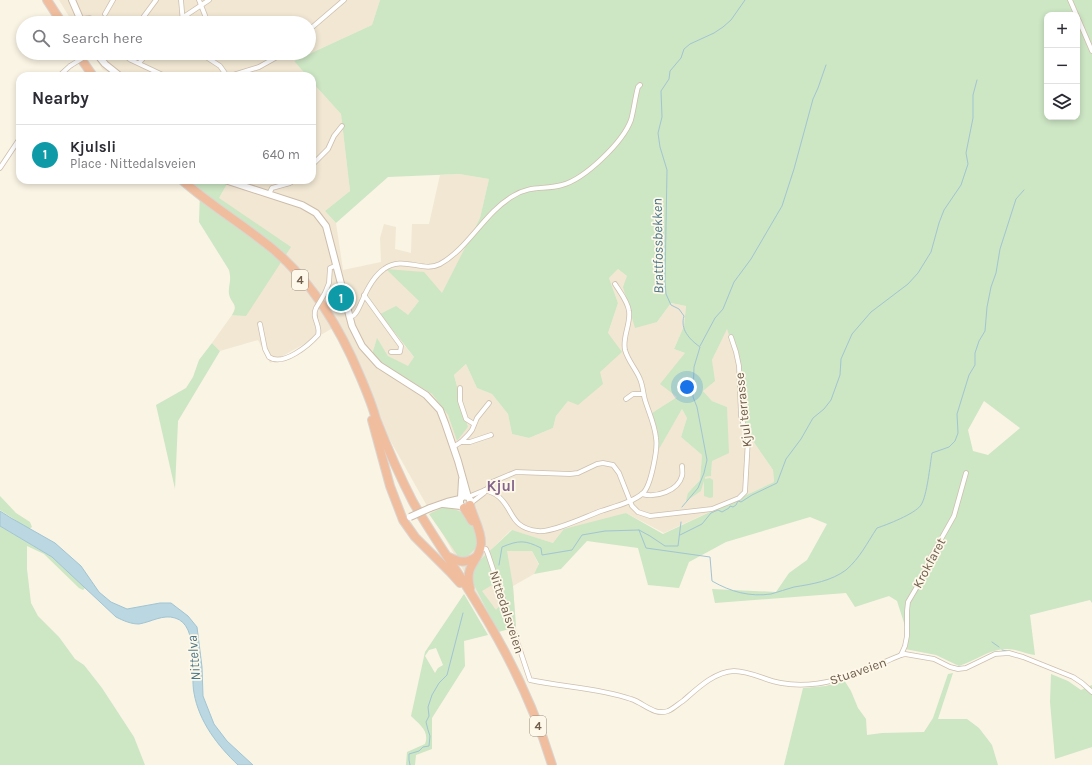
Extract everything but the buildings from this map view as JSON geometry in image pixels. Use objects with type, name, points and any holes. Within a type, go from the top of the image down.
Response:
[{"type":"highway","points":[[43,0],[53,16]]},
{"type":"highway","points":[[47,0],[57,16]]},
{"type":"highway","points":[[82,60],[91,72]]},
{"type":"highway","points":[[92,60],[96,72]]},
{"type":"highway","name":"4","points":[[183,184],[209,207],[272,253],[303,284],[320,305],[341,342],[407,491],[481,609],[520,683],[552,765]]},
{"type":"highway","name":"4","points":[[187,184],[274,250],[312,289],[344,340],[373,408],[376,419]]},
{"type":"highway","name":"4","points":[[368,404],[390,486],[415,537],[451,573],[481,609]]},
{"type":"highway","name":"4","points":[[464,503],[481,536],[480,548],[468,574],[472,594]]},
{"type":"highway","points":[[447,556],[463,562],[468,562],[476,557]]},
{"type":"main road","points":[[72,0],[79,16]]},
{"type":"main road","points":[[99,60],[115,72]]},
{"type":"main road","points":[[238,184],[302,205],[323,220],[328,230],[354,330],[371,358],[384,369],[422,392],[436,404],[442,415],[468,496],[463,496],[464,503]]},
{"type":"main road","points":[[462,478],[464,503]]},
{"type":"main road","points":[[406,518],[441,504],[464,503]]},
{"type":"street","points":[[105,14],[113,0]]},
{"type":"street","points":[[144,16],[156,0]]},
{"type":"street","points":[[179,16],[181,0]]},
{"type":"street","points":[[199,0],[205,16]]},
{"type":"street","points":[[185,16],[209,0]]},
{"type":"street","points":[[316,24],[344,0]]},
{"type":"street","points":[[1070,0],[1092,51]]},
{"type":"street","points":[[63,72],[79,60]]},
{"type":"street","points":[[134,60],[156,72]]},
{"type":"street","points":[[139,63],[142,60]]},
{"type":"street","points":[[211,60],[220,66],[225,72]]},
{"type":"street","points":[[242,72],[259,67],[272,60]]},
{"type":"street","points":[[350,317],[355,314],[364,295],[376,277],[384,269],[402,263],[430,267],[440,264],[463,245],[490,216],[512,196],[526,190],[562,186],[575,180],[608,153],[622,137],[630,121],[635,105],[635,97],[640,85]]},
{"type":"street","points":[[316,161],[328,149],[334,136],[342,126]]},
{"type":"street","points":[[0,168],[16,144]]},
{"type":"street","points":[[269,194],[272,188],[286,184]]},
{"type":"street","points":[[260,324],[265,349],[269,357],[275,360],[285,358],[298,352],[318,334],[319,329],[314,315],[329,283],[330,268],[337,265]]},
{"type":"street","points":[[485,490],[499,497],[515,520],[520,524],[537,531],[557,528],[630,501],[642,494],[648,485],[653,468],[656,439],[643,394],[641,380],[626,355],[624,348],[629,310],[615,284]]},
{"type":"street","points":[[364,295],[401,346],[400,352],[391,352]]},
{"type":"street","name":"Kjul terrasse","points":[[464,503],[484,493],[493,481],[516,472],[570,474],[578,473],[597,464],[608,463],[613,465],[619,473],[632,506],[638,512],[650,516],[712,509],[739,498],[745,492],[748,439],[741,416],[739,366],[731,337]]},
{"type":"street","points":[[460,388],[460,401],[466,420],[474,424]]},
{"type":"street","points":[[626,399],[633,394],[643,394]]},
{"type":"street","points":[[453,447],[461,442],[472,430],[477,418],[490,403]]},
{"type":"street","points":[[461,442],[470,442],[491,435]]},
{"type":"street","points":[[642,494],[647,496],[657,495],[669,491],[680,479],[682,475],[682,466]]},
{"type":"street","name":"Krokfaret","points":[[901,655],[907,636],[906,611],[908,602],[954,516],[966,473]]},
{"type":"street","name":"Kjul terrasse","points":[[468,496],[485,490]]},
{"type":"street","name":"Nittedalsveien","points":[[480,548],[486,550],[488,554],[530,680]]},
{"type":"street","name":"Stuaveien","points":[[530,680],[597,691],[632,699],[653,711],[663,712],[676,706],[702,684],[714,677],[732,671],[741,672],[782,684],[822,683],[852,675],[901,655],[934,658],[950,667],[958,669],[966,668],[995,654],[1009,653],[1073,677],[1092,692]]},
{"type":"shaded area","points":[[59,0],[380,0],[372,25],[316,51],[316,16],[69,16]]},
{"type":"shaded area","points":[[97,60],[296,60],[294,61],[304,72],[109,72],[103,70]]},
{"type":"shaded area","points":[[316,86],[341,114],[350,191],[325,211],[336,223],[343,270],[381,262],[380,238],[384,224],[396,227],[395,249],[411,253],[412,224],[429,224],[440,175],[459,174],[489,179],[480,218],[442,294],[419,301],[394,333],[414,357],[408,367],[388,356],[377,339],[372,353],[384,365],[432,394],[448,415],[457,440],[468,427],[454,375],[466,364],[477,388],[492,394],[508,414],[512,434],[529,438],[553,428],[556,416],[568,401],[599,372],[608,333],[618,303],[609,278],[618,269],[627,276],[657,322],[671,303],[686,306],[684,326],[674,349],[685,353],[677,397],[652,413],[658,432],[659,448],[682,409],[687,418],[681,437],[702,455],[700,480],[688,493],[701,491],[705,477],[711,476],[712,461],[727,407],[712,401],[703,391],[714,381],[712,360],[727,328],[739,366],[751,438],[773,470],[774,482],[664,533],[626,513],[553,543],[511,530],[492,549],[507,551],[532,551],[539,565],[534,574],[513,586],[516,627],[498,632],[377,417],[333,328],[270,363],[258,340],[220,351],[212,343],[232,315],[246,315],[219,198],[227,184],[316,184]]},
{"type":"green space","points":[[380,0],[1092,0],[1092,603],[1090,600],[1030,615],[1035,655],[1010,649],[1000,650],[988,653],[959,666],[936,655],[905,649],[906,629],[897,601],[889,596],[855,607],[846,593],[715,603],[712,589],[776,592],[789,573],[807,560],[827,524],[810,517],[726,542],[689,562],[679,588],[648,585],[638,548],[587,541],[561,569],[534,574],[539,564],[532,551],[507,551],[513,586],[516,627],[498,632],[472,581],[472,572],[479,561],[512,530],[553,543],[564,529],[626,513],[663,534],[774,482],[773,470],[751,438],[743,414],[739,366],[727,329],[712,360],[715,381],[703,391],[712,401],[727,407],[729,453],[712,461],[711,476],[705,477],[705,479],[710,478],[713,480],[713,497],[710,498],[704,496],[704,481],[701,491],[686,501],[688,493],[700,480],[702,455],[681,437],[687,418],[682,409],[659,449],[658,432],[652,413],[677,397],[660,384],[685,353],[674,349],[684,326],[686,306],[671,303],[657,322],[635,328],[623,287],[627,276],[618,269],[609,278],[618,303],[608,333],[622,352],[600,372],[603,384],[578,405],[568,401],[556,416],[553,428],[529,438],[512,434],[508,414],[492,394],[477,388],[466,364],[454,375],[468,427],[457,441],[448,415],[432,394],[384,365],[372,354],[377,338],[388,356],[408,366],[414,357],[380,314],[396,306],[408,315],[419,301],[386,269],[424,272],[442,293],[480,218],[489,179],[459,174],[388,177],[336,223],[325,211],[350,191],[341,114],[316,86],[316,72],[304,72],[294,61],[316,60],[316,51],[372,25]],"holes":[[[984,401],[1020,428],[988,455],[973,451],[968,430]],[[492,585],[500,605],[496,610],[482,591]]]},
{"type":"green space","points":[[192,184],[227,184],[219,198],[291,247],[246,316],[232,315],[235,306],[229,294],[229,270],[199,222],[200,191]]},
{"type":"green space","points":[[212,343],[220,351],[178,421],[175,489],[156,405],[186,388],[193,377],[199,360]]},
{"type":"green space","points":[[0,496],[16,513],[30,522],[32,527],[29,529],[0,510]]},
{"type":"green space","points":[[444,507],[459,511],[473,524],[476,531],[478,546],[466,558],[458,556],[429,514]]},
{"type":"green space","points":[[0,526],[52,557],[85,588],[83,590],[79,588],[44,554],[27,546],[27,569],[31,603],[38,616],[59,637],[75,659],[84,665],[102,688],[134,737],[145,765],[0,765]]},
{"type":"green space","points":[[464,594],[488,635],[464,641],[465,666],[432,718],[432,749],[416,755],[415,765],[406,765],[407,752],[425,744],[426,739],[423,728],[411,716],[425,652]],"holes":[[[436,648],[443,665],[438,668],[435,673],[425,656],[429,650]]]},
{"type":"green space","points":[[953,673],[938,719],[967,719],[979,728],[992,745],[998,765],[784,765],[803,688],[826,686],[844,680],[851,691],[858,708],[866,719],[867,735],[882,733],[924,732],[933,718],[948,674]]},
{"type":"green space","points":[[1051,674],[1068,681],[1081,690],[1092,685],[1092,747],[1055,759],[1050,702]]},
{"type":"water","name":"Nittelva","points":[[0,511],[55,543],[81,566],[99,592],[111,602],[127,609],[160,603],[171,603],[188,616],[197,627],[202,667],[203,696],[214,724],[227,741],[253,765],[238,765],[223,750],[210,733],[200,714],[193,685],[191,640],[188,630],[183,622],[175,618],[166,617],[136,624],[116,617],[52,557],[0,526]]},
{"type":"waterway","name":"Brattfossbekken","points":[[682,507],[698,488],[707,460],[697,407],[693,397],[694,367],[700,347],[692,341],[686,333],[683,325],[684,316],[679,309],[671,305],[666,294],[667,170],[660,147],[658,133],[662,117],[661,91],[669,79],[670,71],[681,58],[684,49],[690,44],[714,33],[723,27],[731,20],[745,0]]},
{"type":"waterway","points":[[700,346],[715,318],[723,309],[734,282],[751,259],[782,206],[794,169],[813,99],[826,65]]},
{"type":"waterway","points":[[680,535],[702,524],[711,513],[718,510],[722,512],[730,506],[733,507],[736,505],[738,501],[741,502],[777,483],[786,459],[801,439],[813,418],[824,409],[831,400],[840,375],[841,359],[852,334],[871,312],[908,284],[918,273],[931,252],[944,210],[961,185],[968,164],[966,153],[973,118],[973,95],[977,80]]},
{"type":"waterway","points":[[639,530],[646,548],[710,557],[712,581],[733,591],[763,595],[822,582],[840,574],[855,560],[877,528],[900,519],[918,508],[921,505],[925,495],[932,453],[949,447],[955,441],[958,433],[957,414],[969,375],[975,365],[975,353],[979,341],[985,331],[987,307],[991,287],[996,273],[1000,249],[1016,199],[1024,190]]},
{"type":"waterway","name":"Brattfossbekken","points":[[499,565],[502,547],[508,545],[518,542],[531,543],[541,548],[542,555],[572,550],[582,535],[605,531],[639,530],[665,546],[678,546],[681,522]]},
{"type":"waterway","name":"Brattfossbekken","points":[[410,765],[409,754],[419,751],[423,747],[429,746],[430,736],[426,722],[429,716],[428,707],[432,695],[439,683],[447,675],[463,613]]},
{"type":"waterway","points":[[992,642],[999,647]]},
{"type":"waterway","points":[[1002,650],[1016,653]]},
{"type":"place","name":"Kjulsli","points":[[341,298]]},
{"type":"district","name":"Kjul","points":[[501,486]]}]
